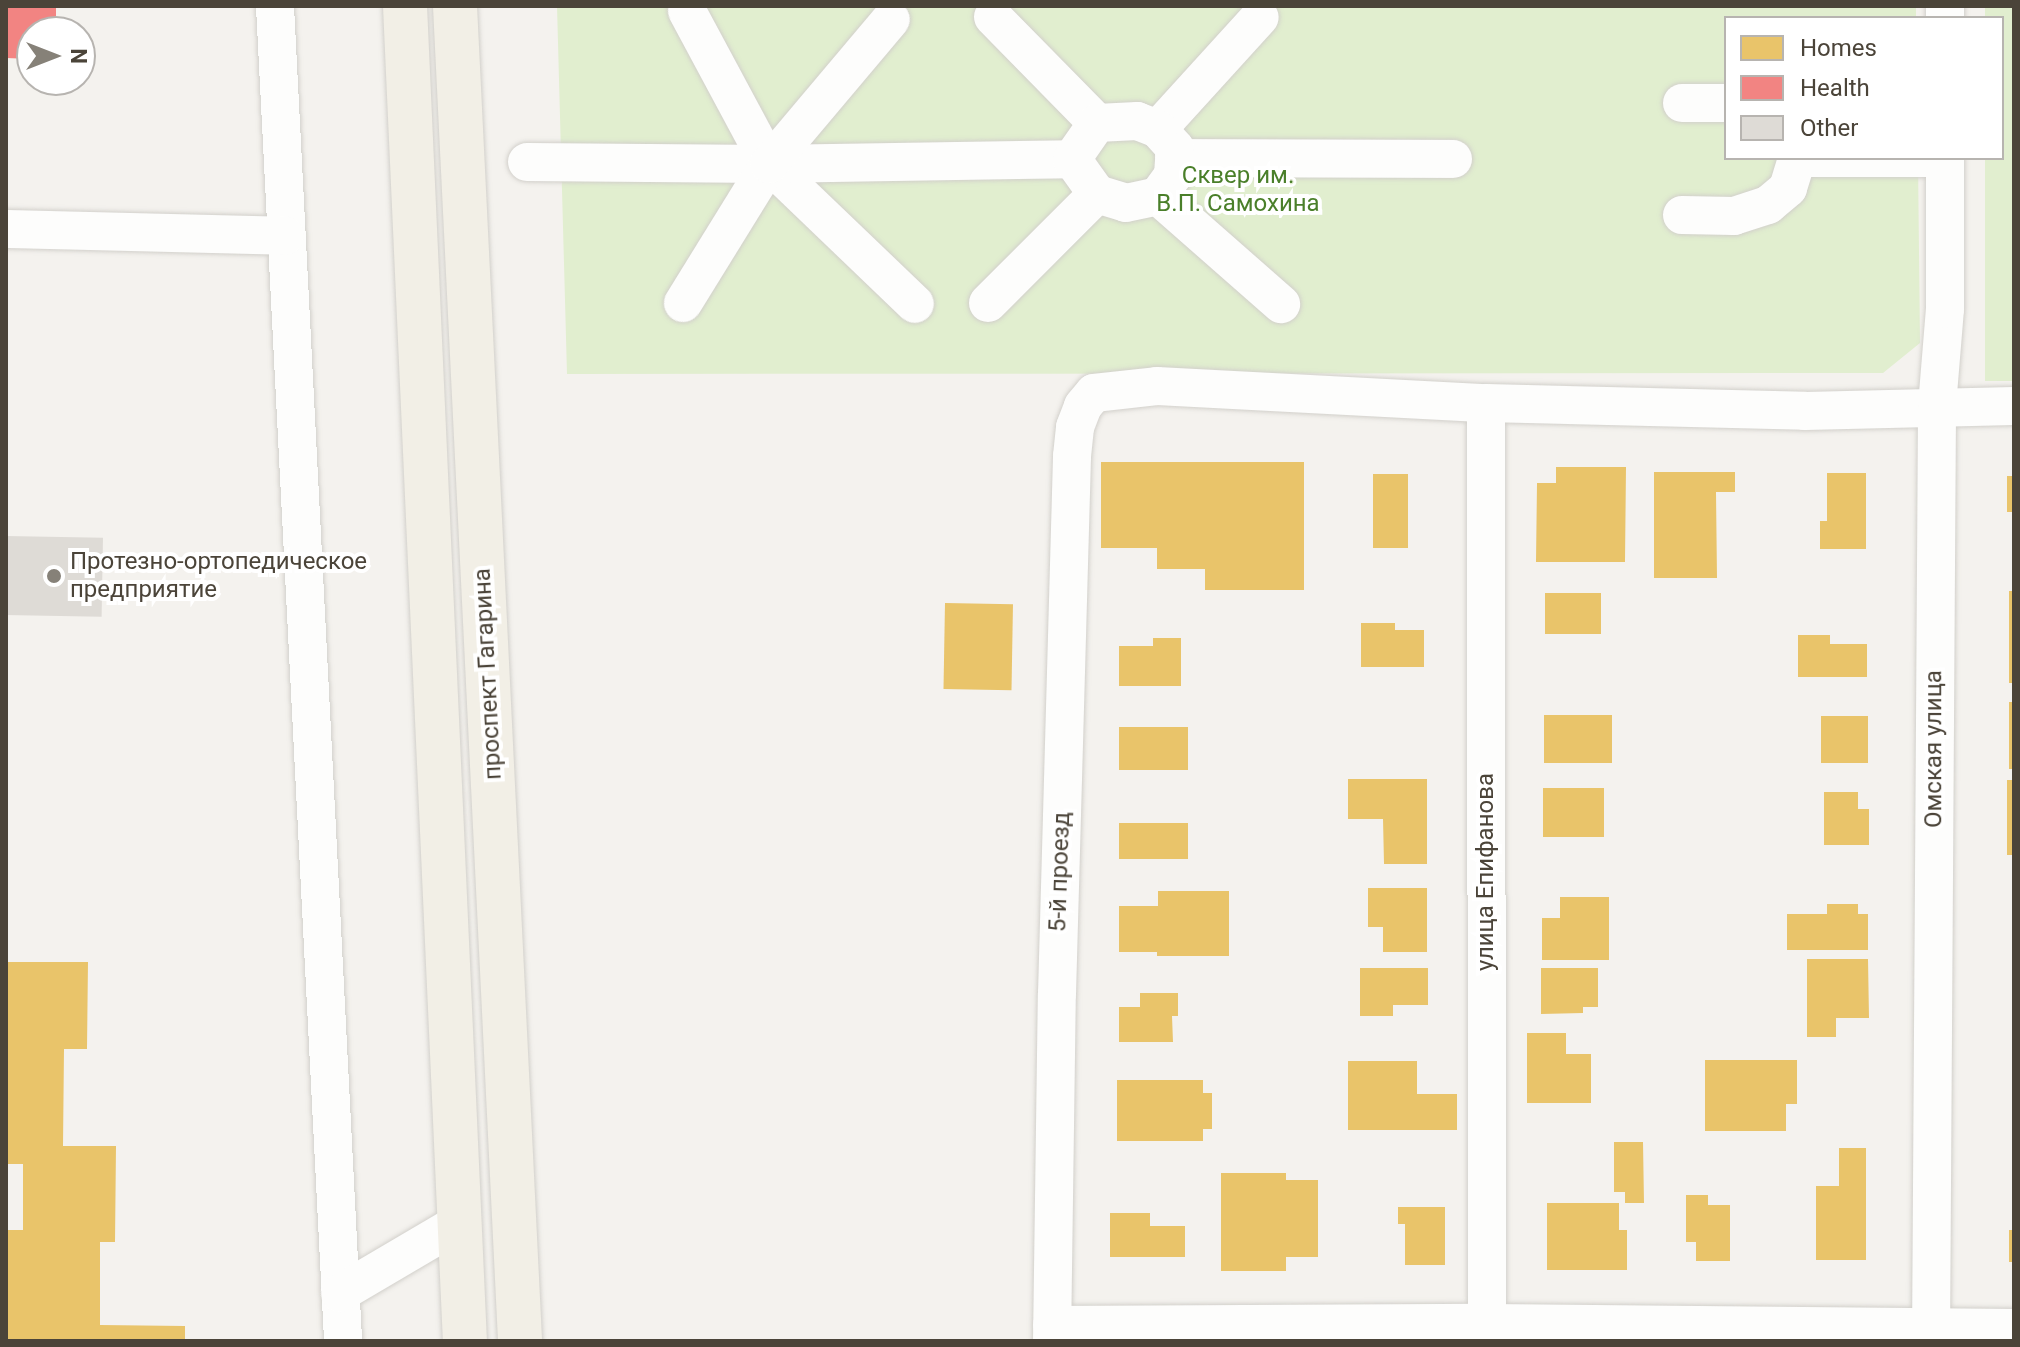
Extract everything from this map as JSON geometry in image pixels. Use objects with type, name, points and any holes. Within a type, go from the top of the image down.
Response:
[{"type":"main road","points":[[405,6],[465,1341]]},
{"type":"main road","name":"проспект Гагарина","points":[[455,6],[520,1341]]},
{"type":"street","points":[[275,6],[343,1341]]},
{"type":"street","points":[[687,11],[769,164],[915,304]]},
{"type":"street","points":[[993,17],[1097,123],[1137,121],[1166,144],[1453,159]]},
{"type":"street","points":[[1072,159],[1097,194],[1126,203],[1158,196],[1173,175],[1166,144],[1260,17]]},
{"type":"street","points":[[683,303],[769,164],[891,19]]},
{"type":"street","points":[[1682,103],[1724,103]]},
{"type":"street","points":[[1072,159],[1097,123]]},
{"type":"street","points":[[527,162],[769,164],[1072,159]]},
{"type":"street","points":[[1682,215],[1734,216],[1768,205],[1788,188],[1796,160]]},
{"type":"street","name":"Омская улица","points":[[1931,1334],[1937,406],[1945,309],[1945,160]]},
{"type":"street","points":[[988,303],[1097,194]]},
{"type":"street","points":[[1158,196],[1281,304]]},
{"type":"street","points":[[6,229],[285,236]]},
{"type":"street","name":"5-й проезд","points":[[1052,1333],[1057,994],[1072,472],[1075,427],[1083,406],[1094,393],[1157,386],[1486,403]]},
{"type":"street","points":[[1486,403],[1805,411],[2014,406]]},
{"type":"street","name":"улица Епифанова","points":[[1486,403],[1487,1332]]},
{"type":"street","points":[[340,1293],[459,1223]]},
{"type":"street","points":[[1052,1333],[1931,1334],[2014,1328]]},
{"type":"green space","name":"Сквер им. В.П. Самохина","points":[[557,6],[1916,6],[1916,16],[1724,16],[1724,160],[1918,160],[1920,343],[1883,373],[567,374]]},
{"type":"green space","points":[[1985,6],[2014,6],[2014,381],[1985,381],[1985,160],[2004,160],[2004,16],[1985,16]]},
{"type":"building: Homes","points":[[1101,462],[1304,462],[1304,590],[1205,590],[1205,569],[1157,569],[1157,548],[1101,548]]},
{"type":"building: Homes","points":[[1556,467],[1626,467],[1625,562],[1536,562],[1537,483],[1556,483]]},
{"type":"building: Homes","points":[[1654,472],[1735,472],[1735,492],[1716,492],[1717,578],[1654,578]]},
{"type":"building: Homes","points":[[1827,473],[1866,473],[1866,549],[1820,549],[1820,521],[1827,521]]},
{"type":"building: Homes","points":[[1373,474],[1408,474],[1408,548],[1373,548]]},
{"type":"building: Homes","points":[[2007,476],[2014,476],[2014,512],[2007,512]]},
{"type":"building: Homes","points":[[2009,591],[2014,591],[2014,683],[2009,683]]},
{"type":"building: Homes","points":[[1545,593],[1601,593],[1601,634],[1545,634]]},
{"type":"building: Homes","points":[[945,603],[1013,604],[1011,690],[943,689]]},
{"type":"building: Homes","points":[[1361,623],[1395,623],[1395,630],[1424,630],[1424,667],[1361,667]]},
{"type":"building: Homes","points":[[1798,635],[1830,635],[1830,644],[1867,644],[1867,677],[1798,677]]},
{"type":"building: Homes","points":[[1153,638],[1181,638],[1181,686],[1119,686],[1119,646],[1153,646]]},
{"type":"building: Homes","points":[[2009,702],[2014,702],[2014,769],[2009,769]]},
{"type":"building: Homes","points":[[1544,715],[1612,715],[1612,763],[1544,763]]},
{"type":"building: Homes","points":[[1821,716],[1868,716],[1868,763],[1821,763]]},
{"type":"building: Homes","points":[[1119,727],[1188,727],[1188,770],[1119,770]]},
{"type":"building: Homes","points":[[1348,779],[1427,779],[1427,864],[1384,864],[1383,819],[1348,819]]},
{"type":"building: Homes","points":[[2007,780],[2014,780],[2014,855],[2007,855]]},
{"type":"building: Homes","points":[[1543,788],[1604,788],[1604,837],[1543,837]]},
{"type":"building: Homes","points":[[1824,792],[1858,792],[1858,809],[1869,809],[1869,845],[1824,845]]},
{"type":"building: Homes","points":[[1119,823],[1188,823],[1188,859],[1119,859]]},
{"type":"building: Homes","points":[[1368,888],[1427,888],[1427,952],[1383,952],[1383,927],[1368,927]]},
{"type":"building: Homes","points":[[1158,891],[1229,891],[1229,956],[1157,956],[1157,952],[1119,952],[1119,906],[1158,906]]},
{"type":"building: Homes","points":[[1560,897],[1609,897],[1609,960],[1542,960],[1542,918],[1560,918]]},
{"type":"building: Homes","points":[[1827,904],[1858,904],[1858,914],[1868,914],[1868,950],[1787,950],[1787,914],[1827,914]]},
{"type":"building: Homes","points":[[1807,959],[1868,959],[1869,1018],[1836,1018],[1836,1037],[1807,1037]]},
{"type":"building: Homes","points":[[6,962],[88,962],[87,1049],[64,1049],[63,1146],[116,1146],[115,1242],[100,1242],[100,1325],[185,1326],[185,1341],[6,1341],[6,1230],[23,1230],[23,1164],[6,1164]]},
{"type":"building: Homes","points":[[1360,968],[1428,968],[1428,1005],[1393,1005],[1393,1016],[1360,1016]]},
{"type":"building: Homes","points":[[1541,968],[1598,968],[1598,1007],[1583,1007],[1583,1013],[1541,1014]]},
{"type":"building: Homes","points":[[1140,993],[1178,993],[1178,1016],[1172,1016],[1173,1042],[1119,1042],[1119,1007],[1140,1007]]},
{"type":"building: Homes","points":[[1527,1033],[1566,1033],[1566,1054],[1591,1054],[1591,1103],[1527,1103]]},
{"type":"building: Homes","points":[[1705,1060],[1797,1060],[1797,1104],[1786,1104],[1786,1131],[1705,1131]]},
{"type":"building: Homes","points":[[1348,1061],[1417,1061],[1417,1094],[1457,1094],[1457,1130],[1348,1130]]},
{"type":"building: Homes","points":[[1117,1080],[1203,1080],[1203,1093],[1212,1093],[1212,1129],[1203,1129],[1203,1141],[1117,1141]]},
{"type":"building: Homes","points":[[1614,1142],[1643,1142],[1644,1203],[1625,1203],[1625,1192],[1614,1192]]},
{"type":"building: Homes","points":[[1839,1148],[1866,1148],[1866,1260],[1816,1260],[1816,1186],[1839,1186]]},
{"type":"building: Homes","points":[[1221,1173],[1286,1173],[1286,1180],[1318,1180],[1318,1257],[1286,1257],[1286,1271],[1221,1271]]},
{"type":"building: Homes","points":[[1686,1195],[1708,1195],[1708,1205],[1730,1205],[1730,1261],[1696,1261],[1696,1242],[1686,1242]]},
{"type":"building: Homes","points":[[1547,1203],[1619,1203],[1619,1230],[1627,1230],[1627,1270],[1547,1270]]},
{"type":"building: Homes","points":[[1398,1207],[1445,1207],[1445,1265],[1405,1265],[1405,1224],[1398,1224]]},
{"type":"building: Homes","points":[[1110,1213],[1150,1213],[1150,1226],[1185,1226],[1185,1257],[1110,1257]]},
{"type":"building: Homes","points":[[2009,1230],[2014,1230],[2014,1262],[2009,1262]]},
{"type":"building: Health","points":[[6,6],[56,6],[56,16],[16,16],[16,58],[6,58]]},
{"type":"building: Other","name":"Протезно-ортопедическое предприятие","points":[[6,536],[103,538],[102,617],[6,615]]},
{"type":"place","name":"Протезно-ортопедическое предприятие","points":[[54,576]]}]
